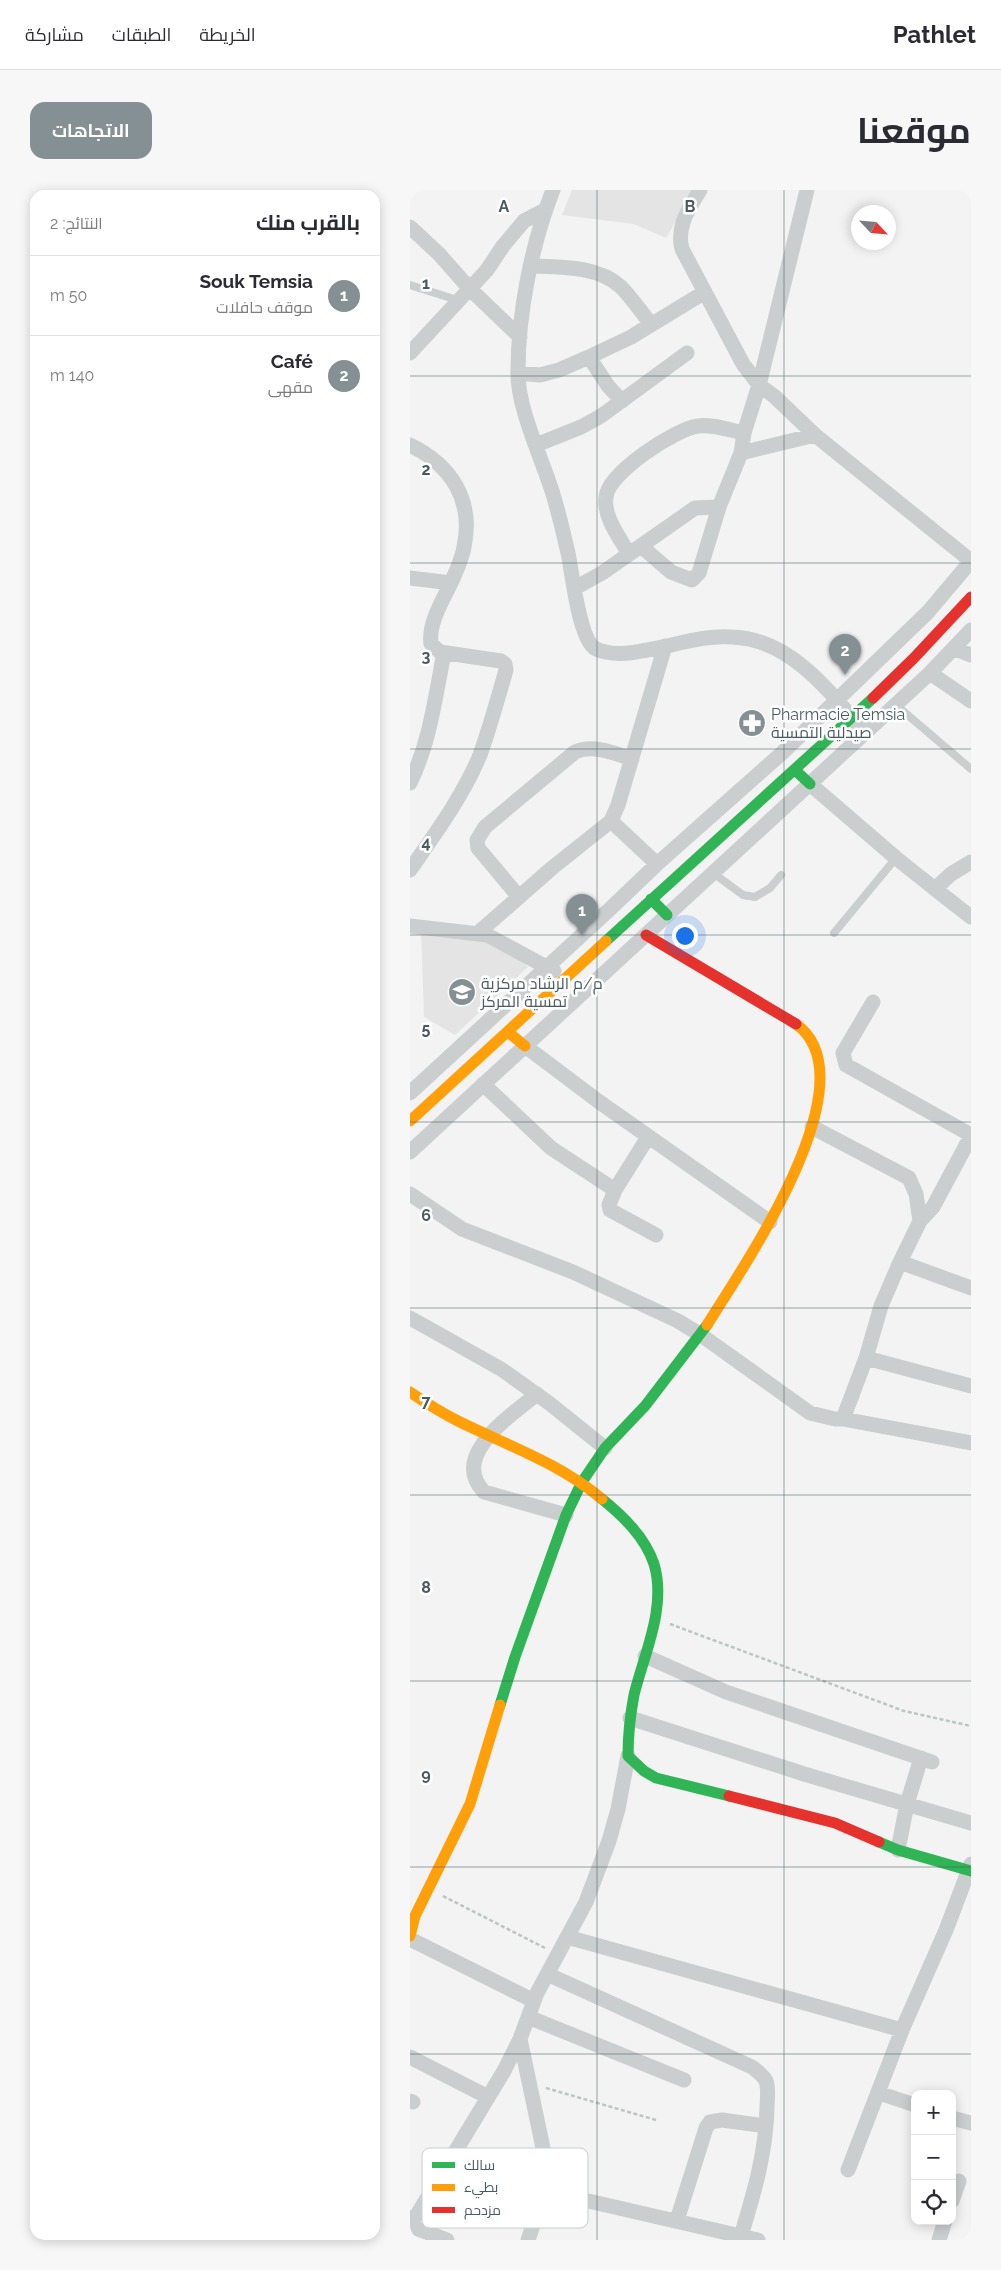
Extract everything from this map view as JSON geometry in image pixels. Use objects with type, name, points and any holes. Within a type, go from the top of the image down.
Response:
[{"type":"street","points":[[553,190],[545,210],[532,266],[520,336],[518,373],[523,404],[562,526],[586,636],[593,647],[620,654],[716,637],[733,636],[766,645],[797,661],[836,700],[865,733]]},
{"type":"street","points":[[410,1093],[657,864],[782,753],[928,612],[971,561],[814,435],[781,402],[759,385],[743,364],[682,249],[680,228],[700,190]]},
{"type":"street","points":[[744,433],[697,426],[668,438],[623,471],[610,486],[605,498],[613,526],[635,550],[671,572],[692,580],[700,573],[719,508],[741,453],[744,433],[759,385],[807,190]]},
{"type":"street","points":[[410,353],[468,288],[487,270],[503,246],[524,221],[545,210]]},
{"type":"street","points":[[410,227],[439,254],[468,288],[520,336]]},
{"type":"street","points":[[532,266],[562,267],[604,276],[622,288],[651,324]]},
{"type":"street","points":[[518,373],[540,375],[559,370],[631,337],[705,292]]},
{"type":"street","points":[[536,445],[581,427],[622,401],[687,353]]},
{"type":"street","points":[[589,357],[608,386],[622,401]]},
{"type":"street","points":[[741,453],[814,435]]},
{"type":"street","points":[[410,445],[444,468],[456,485],[463,502],[466,518],[464,549],[436,616],[430,637],[434,648],[444,653],[501,661],[505,664],[506,670],[479,756],[459,795],[410,870]]},
{"type":"street","points":[[575,588],[635,550],[695,508],[719,508]]},
{"type":"street","points":[[410,578],[451,583]]},
{"type":"street","points":[[410,1121],[651,899],[852,718],[914,658],[971,597]]},
{"type":"street","points":[[410,1152],[896,705],[955,649],[971,630]]},
{"type":"street","points":[[478,933],[611,821],[618,805],[665,646]]},
{"type":"street","points":[[955,649],[971,655]]},
{"type":"street","points":[[410,783],[425,748],[436,704],[444,653]]},
{"type":"street","points":[[930,673],[971,701]]},
{"type":"street","points":[[519,897],[478,848],[477,840],[485,827],[582,748],[596,749],[632,759]]},
{"type":"street","points":[[795,770],[896,858],[971,917]]},
{"type":"street","points":[[611,821],[657,864]]},
{"type":"street","points":[[935,889],[951,874],[971,862]]},
{"type":"street","points":[[651,899],[667,915]]},
{"type":"street","points":[[410,926],[478,933],[502,942],[566,978]]},
{"type":"street","points":[[534,2001],[410,1938],[413,1915],[470,1804],[515,1657],[566,1515],[582,1482],[605,1448],[645,1406],[701,1335],[770,1222],[794,1174],[812,1127],[820,1094],[819,1056],[813,1041],[802,1028],[646,935]]},
{"type":"street","points":[[843,1419],[866,1358],[881,1306],[900,1262],[920,1221],[933,1207],[971,1136],[846,1065],[843,1053],[873,1002]]},
{"type":"street","points":[[508,1032],[648,1137],[770,1222]]},
{"type":"street","points":[[483,1084],[550,1148],[616,1190]]},
{"type":"street","points":[[812,1127],[882,1162],[909,1178],[916,1194],[920,1221]]},
{"type":"street","points":[[648,1137],[609,1205],[610,1210],[656,1235]]},
{"type":"street","points":[[410,1194],[462,1229],[573,1272],[678,1320],[810,1413],[834,1420],[843,1419],[971,1443]]},
{"type":"street","points":[[900,1262],[971,1288]]},
{"type":"street","points":[[410,1318],[501,1369],[537,1394],[605,1448]]},
{"type":"street","points":[[866,1358],[971,1386]]},
{"type":"street","points":[[410,1392],[455,1419],[489,1433],[552,1464],[582,1482],[626,1520],[645,1544],[654,1562],[657,1576],[658,1593],[630,1718],[626,1742],[628,1756],[618,1809],[609,1841],[586,1902],[547,1974],[534,2001],[520,2039],[457,2148]]},
{"type":"street","points":[[537,1394],[489,1433],[474,1458],[474,1474],[477,1484],[484,1492],[566,1515]]},
{"type":"street","points":[[645,1656],[726,1692],[926,1760],[907,1804],[898,1850]]},
{"type":"street","points":[[630,1718],[804,1774],[971,1823]]},
{"type":"street","points":[[628,1756],[644,1771],[656,1778],[835,1823],[898,1850],[971,1869],[902,2030],[879,2094],[848,2170]]},
{"type":"street","points":[[567,1937],[902,2030]]},
{"type":"street","points":[[547,1974],[752,2068],[761,2074],[766,2082],[766,2126],[757,2185],[741,2236]]},
{"type":"street","points":[[528,2018],[684,2080]]},
{"type":"street","points":[[520,2039],[543,2148]]},
{"type":"street","points":[[410,2058],[488,2096]]},
{"type":"street","points":[[879,2094],[911,2104]]},
{"type":"street","points":[[956,2119],[971,2123]]},
{"type":"street","points":[[677,2220],[710,2122],[722,2120],[766,2126]]},
{"type":"street","points":[[956,2190],[959,2181]]},
{"type":"street","points":[[588,2200],[758,2240]]},
{"type":"street","points":[[410,2220],[417,2216],[422,2208]]},
{"type":"street","points":[[939,2240],[944,2225]]},
{"type":"street","points":[[410,2226],[446,2240]]},
{"type":"street","points":[[528,2240],[532,2228]]},
{"type":"lane","points":[[410,285],[457,300]]},
{"type":"lane","points":[[896,705],[971,769]]},
{"type":"lane","points":[[834,933],[896,858]]},
{"type":"lane","points":[[713,873],[743,895],[755,897],[770,888],[781,875]]},
{"type":"path","points":[[653,1618],[904,1710],[971,1726]]},
{"type":"path","points":[[428,1888],[558,1954]]},
{"type":"path","points":[[530,2084],[656,2120]]},
{"type":"shaded area","points":[[572,190],[694,190],[666,238],[634,224],[562,215]]},
{"type":"shaded area","name":"م/م الرشاد مركزية تمسية المركز","points":[[421,928],[492,937],[511,950],[528,967],[455,1035],[424,1017]]},
{"type":"traffic: fast","points":[[606,941],[873,698]]},
{"type":"traffic: fast","points":[[795,770],[810,784]]},
{"type":"traffic: fast","points":[[651,899],[667,915]]},
{"type":"traffic: fast","points":[[500,1705],[515,1657],[566,1515],[582,1482],[605,1448],[645,1406],[707,1325]]},
{"type":"traffic: fast","points":[[602,1499],[639,1536],[650,1554],[657,1580],[656,1614],[634,1695],[628,1756],[644,1771],[656,1778],[729,1796]]},
{"type":"traffic: fast","points":[[879,1842],[898,1850],[971,1871]]},
{"type":"traffic: slow","points":[[410,1121],[606,941]]},
{"type":"traffic: slow","points":[[707,1325],[771,1219],[794,1174],[811,1129],[820,1086],[816,1051],[796,1024]]},
{"type":"traffic: slow","points":[[508,1032],[525,1046]]},
{"type":"traffic: slow","points":[[410,1392],[453,1419],[569,1475],[602,1499]]},
{"type":"traffic: slow","points":[[410,1936],[415,1916],[470,1804],[500,1705]]},
{"type":"traffic: jam","points":[[873,698],[914,658],[971,597]]},
{"type":"traffic: jam","points":[[646,935],[796,1024]]},
{"type":"traffic: jam","points":[[729,1796],[835,1823],[879,1842]]},
{"type":"place","name":"Café","points":[[845,675]]},
{"type":"place","name":"Pharmacie Temsia صيدلية التمسية","points":[[752,723]]},
{"type":"place","name":"Souk Temsia","points":[[582,935]]},
{"type":"place","name":"م/م الرشاد مركزية تمسية المركز","points":[[462,992]]}]
